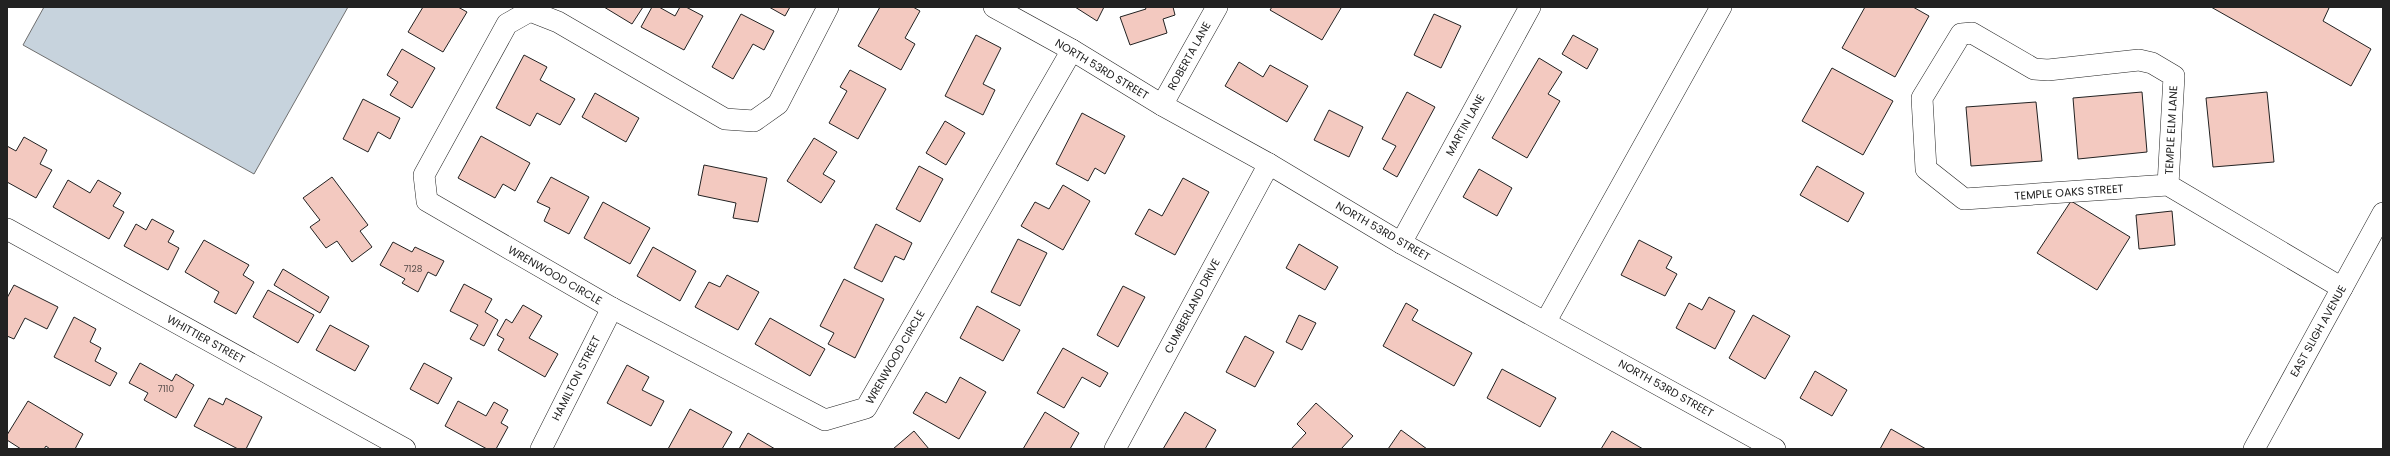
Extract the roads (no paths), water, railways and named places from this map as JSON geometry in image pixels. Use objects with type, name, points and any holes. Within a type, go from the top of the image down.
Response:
[{"type":"street","name":"WRENWOOD CIRCLE","points":[[828,7],[778,104],[754,121],[725,120],[558,22],[530,11],[507,24],[424,175],[427,201],[612,308],[825,420],[866,408],[1072,50]]},
{"type":"street","name":"NORTH 53RD STREET","points":[[994,7],[1072,50],[1162,105],[1269,164],[1401,242],[1775,449]]},
{"type":"street","name":"ROBERTA LANE","points":[[1162,105],[1217,7]]},
{"type":"street","name":"MARTIN LANE","points":[[1401,242],[1530,7]]},
{"type":"street","points":[[1546,321],[1721,7]]},
{"type":"street","name":"TEMPLE OAKS STREET","points":[[2168,185],[1964,199],[1926,169],[1922,98],[1961,34],[1972,33],[2034,69],[2048,70],[2138,60],[2152,63],[2174,76]]},
{"type":"street","name":"TEMPLE ELM LANE","points":[[2168,185],[2174,76]]},
{"type":"street","name":"CUMBERLAND DRIVE","points":[[1115,449],[1269,164]]},
{"type":"street","points":[[2168,185],[2342,288]]},
{"type":"street","name":"EAST SLIGH AVENUE","points":[[2254,449],[2383,213]]},
{"type":"street","name":"WHITTIER STREET","points":[[7,229],[405,449]]},
{"type":"street","name":"HAMILTON STREET","points":[[541,449],[612,308]]}]
